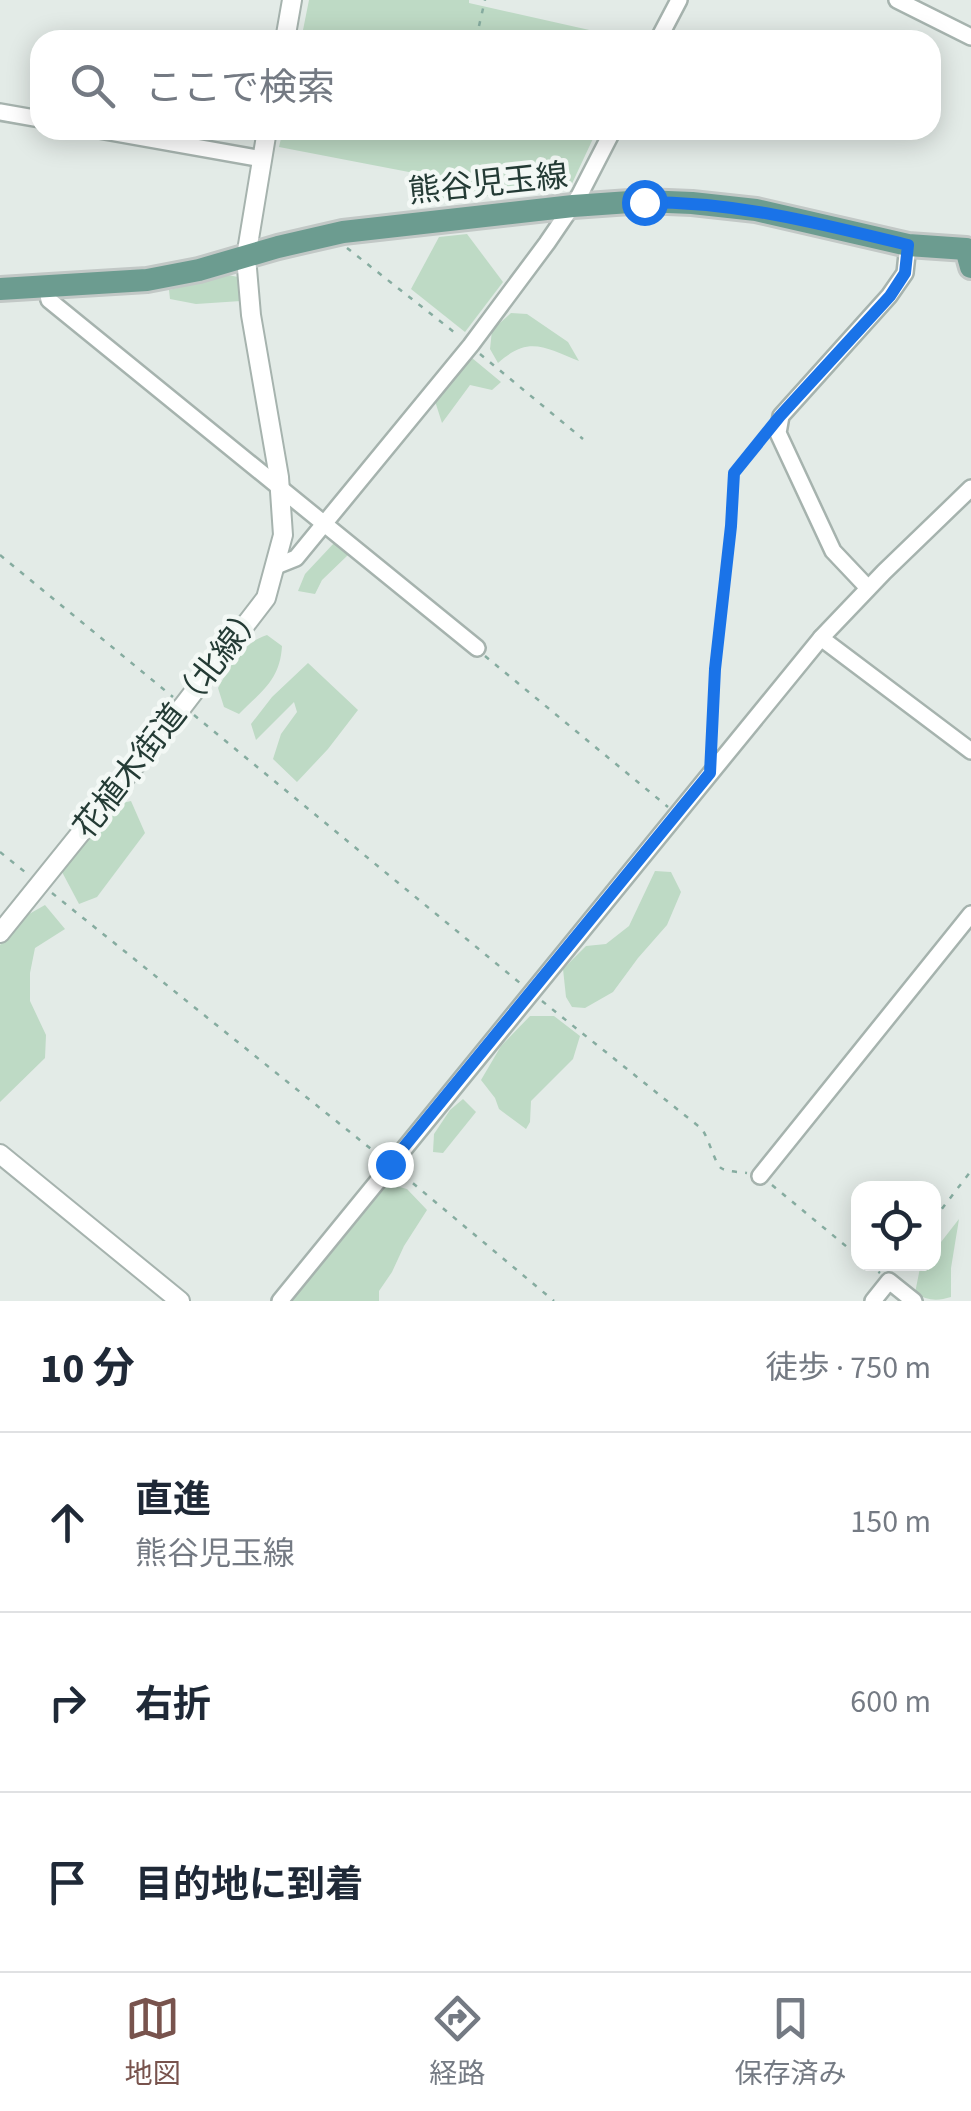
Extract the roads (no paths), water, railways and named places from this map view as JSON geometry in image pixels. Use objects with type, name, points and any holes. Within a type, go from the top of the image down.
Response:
[{"type":"main road","name":"熊谷児玉線","points":[[0,289],[147,280],[357,230],[644,202],[730,206],[808,220],[908,245],[966,249],[971,267]]},
{"type":"street","points":[[287,30],[292,0]]},
{"type":"street","points":[[663,30],[679,0]]},
{"type":"street","points":[[896,0],[971,37]]},
{"type":"street","points":[[0,112],[30,117]]},
{"type":"street","points":[[156,140],[262,159]]},
{"type":"street","name":"花植木街道（北線）","points":[[0,933],[266,598],[282,535],[280,490],[251,316],[246,256],[265,140]]},
{"type":"street","points":[[276,566],[296,558],[470,345],[573,206],[608,140]]},
{"type":"street","points":[[868,588],[833,551],[778,433],[780,416],[890,296],[905,273],[908,245]]},
{"type":"street","points":[[46,286],[49,300],[476,648]]},
{"type":"street","points":[[280,1301],[821,638],[971,488]]},
{"type":"street","points":[[821,638],[971,751]]},
{"type":"street","points":[[760,1176],[971,914]]},
{"type":"street","points":[[0,1154],[180,1301]]},
{"type":"street","points":[[873,1301],[890,1280],[914,1301]]}]
